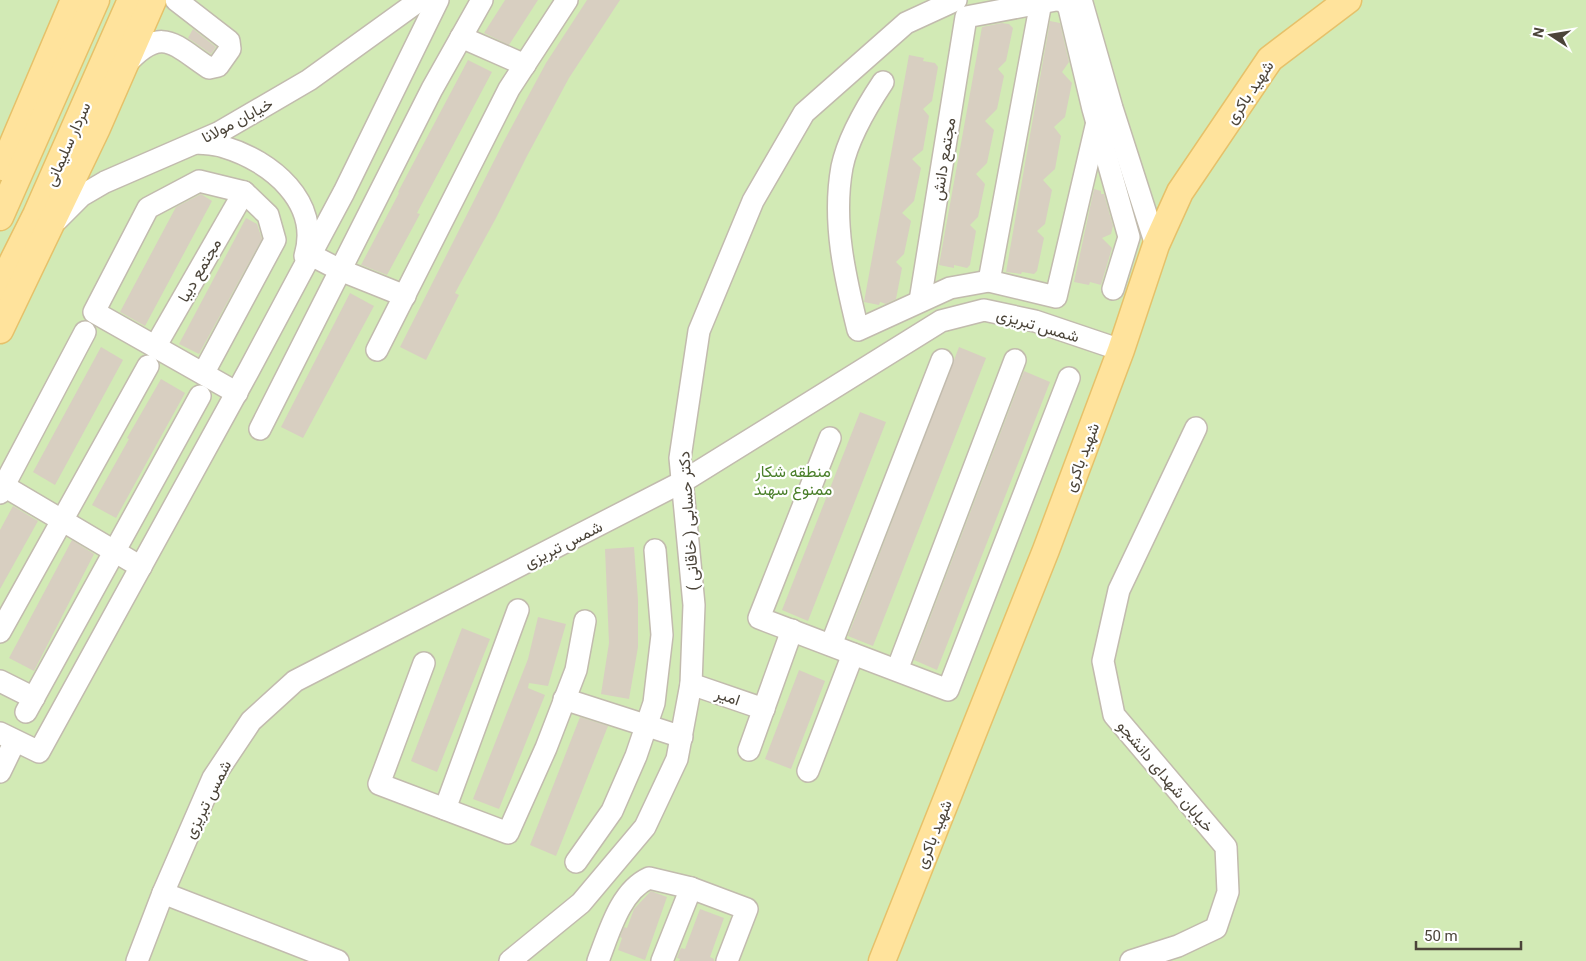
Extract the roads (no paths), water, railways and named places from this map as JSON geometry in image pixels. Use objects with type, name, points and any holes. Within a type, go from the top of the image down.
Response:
[{"type":"main road","points":[[0,174],[74,0]]},
{"type":"main road","name":"سردار سلیمانی","points":[[0,217],[96,0]]},
{"type":"main road","name":"سردار سلیمانی","points":[[11,287],[36,214],[131,0]]},
{"type":"main road","points":[[0,311],[11,287],[50,228],[97,128],[153,0]]},
{"type":"main road","name":"شهید باکری","points":[[882,961],[1031,587],[1121,350],[1156,245],[1180,192],[1270,58],[1348,0]]},
{"type":"main road","points":[[97,128],[92,90],[124,66]]},
{"type":"main road","points":[[0,330],[11,287]]},
{"type":"street","points":[[124,66],[140,48],[159,40],[175,43],[209,68],[218,66],[230,49],[229,40],[210,28],[176,0]]},
{"type":"street","name":"خیابان مولانا","points":[[50,228],[82,196],[105,182],[218,133],[309,80],[420,0]]},
{"type":"street","points":[[0,772],[8,737],[39,752],[311,255],[398,86],[438,0]]},
{"type":"street","points":[[260,429],[432,89],[482,0]]},
{"type":"street","points":[[377,350],[510,89],[567,0]]},
{"type":"street","points":[[1081,0],[1100,113],[1156,245]]},
{"type":"street","points":[[990,280],[1052,1],[1065,2],[1069,8],[1100,113],[1129,237],[1113,289]]},
{"type":"street","name":"دکتر حسابی ( خاقانی )","points":[[510,961],[580,903],[645,827],[677,759],[691,684],[694,605],[680,458],[700,331],[752,201],[804,113],[906,23],[961,8],[1052,1]]},
{"type":"street","name":"مجتمع دانش","points":[[920,301],[961,8]]},
{"type":"street","points":[[461,37],[525,65]]},
{"type":"street","points":[[883,82],[863,113],[842,166],[839,216],[844,271],[858,330],[950,288],[990,280],[1056,297],[1100,113]]},
{"type":"street","points":[[194,142],[222,146],[248,155],[276,173],[293,192],[306,217],[310,241],[298,278]]},
{"type":"street","points":[[79,167],[84,177],[90,181],[105,182]]},
{"type":"street","points":[[203,374],[275,240],[268,215],[244,192],[199,181],[148,208],[94,312],[203,374],[237,393]]},
{"type":"street","name":"مجتمع دیبا","points":[[156,347],[244,192]]},
{"type":"street","points":[[311,255],[340,270],[405,296]]},
{"type":"street","name":"شمس تبریزی","points":[[137,961],[163,893],[213,778],[251,720],[295,682],[682,482],[941,321],[984,310],[1035,321],[1121,350]]},
{"type":"street","points":[[84,332],[2,489],[62,520],[141,566]]},
{"type":"street","points":[[831,645],[942,360]]},
{"type":"street","points":[[897,670],[1015,360]]},
{"type":"street","points":[[0,632],[148,366]]},
{"type":"street","points":[[830,438],[759,618],[948,690],[1069,378]]},
{"type":"street","points":[[0,681],[30,705],[200,396]]},
{"type":"street","name":"خیابان شهدای دانشجو","points":[[1131,961],[1178,946],[1216,928],[1228,892],[1226,847],[1114,715],[1102,661],[1118,590],[1196,428]]},
{"type":"street","points":[[576,862],[612,811],[636,756],[654,703],[662,635],[655,550]]},
{"type":"street","points":[[445,809],[518,610]]},
{"type":"street","points":[[424,663],[379,784],[508,833],[546,748],[576,670],[586,621]]},
{"type":"street","points":[[749,750],[792,630]]},
{"type":"street","points":[[808,772],[853,654]]},
{"type":"street","name":"امیر","points":[[691,684],[764,709]]},
{"type":"street","points":[[564,699],[682,737]]},
{"type":"street","points":[[616,861],[643,880]]},
{"type":"street","points":[[598,961],[621,905],[643,880],[649,878],[691,888],[747,909],[727,961]]},
{"type":"street","points":[[662,961],[691,888]]},
{"type":"street","points":[[163,893],[338,961]]},
{"type":"park label","name":"منطقه شکار ممنوع سهند","points":[[793,480]]}]
